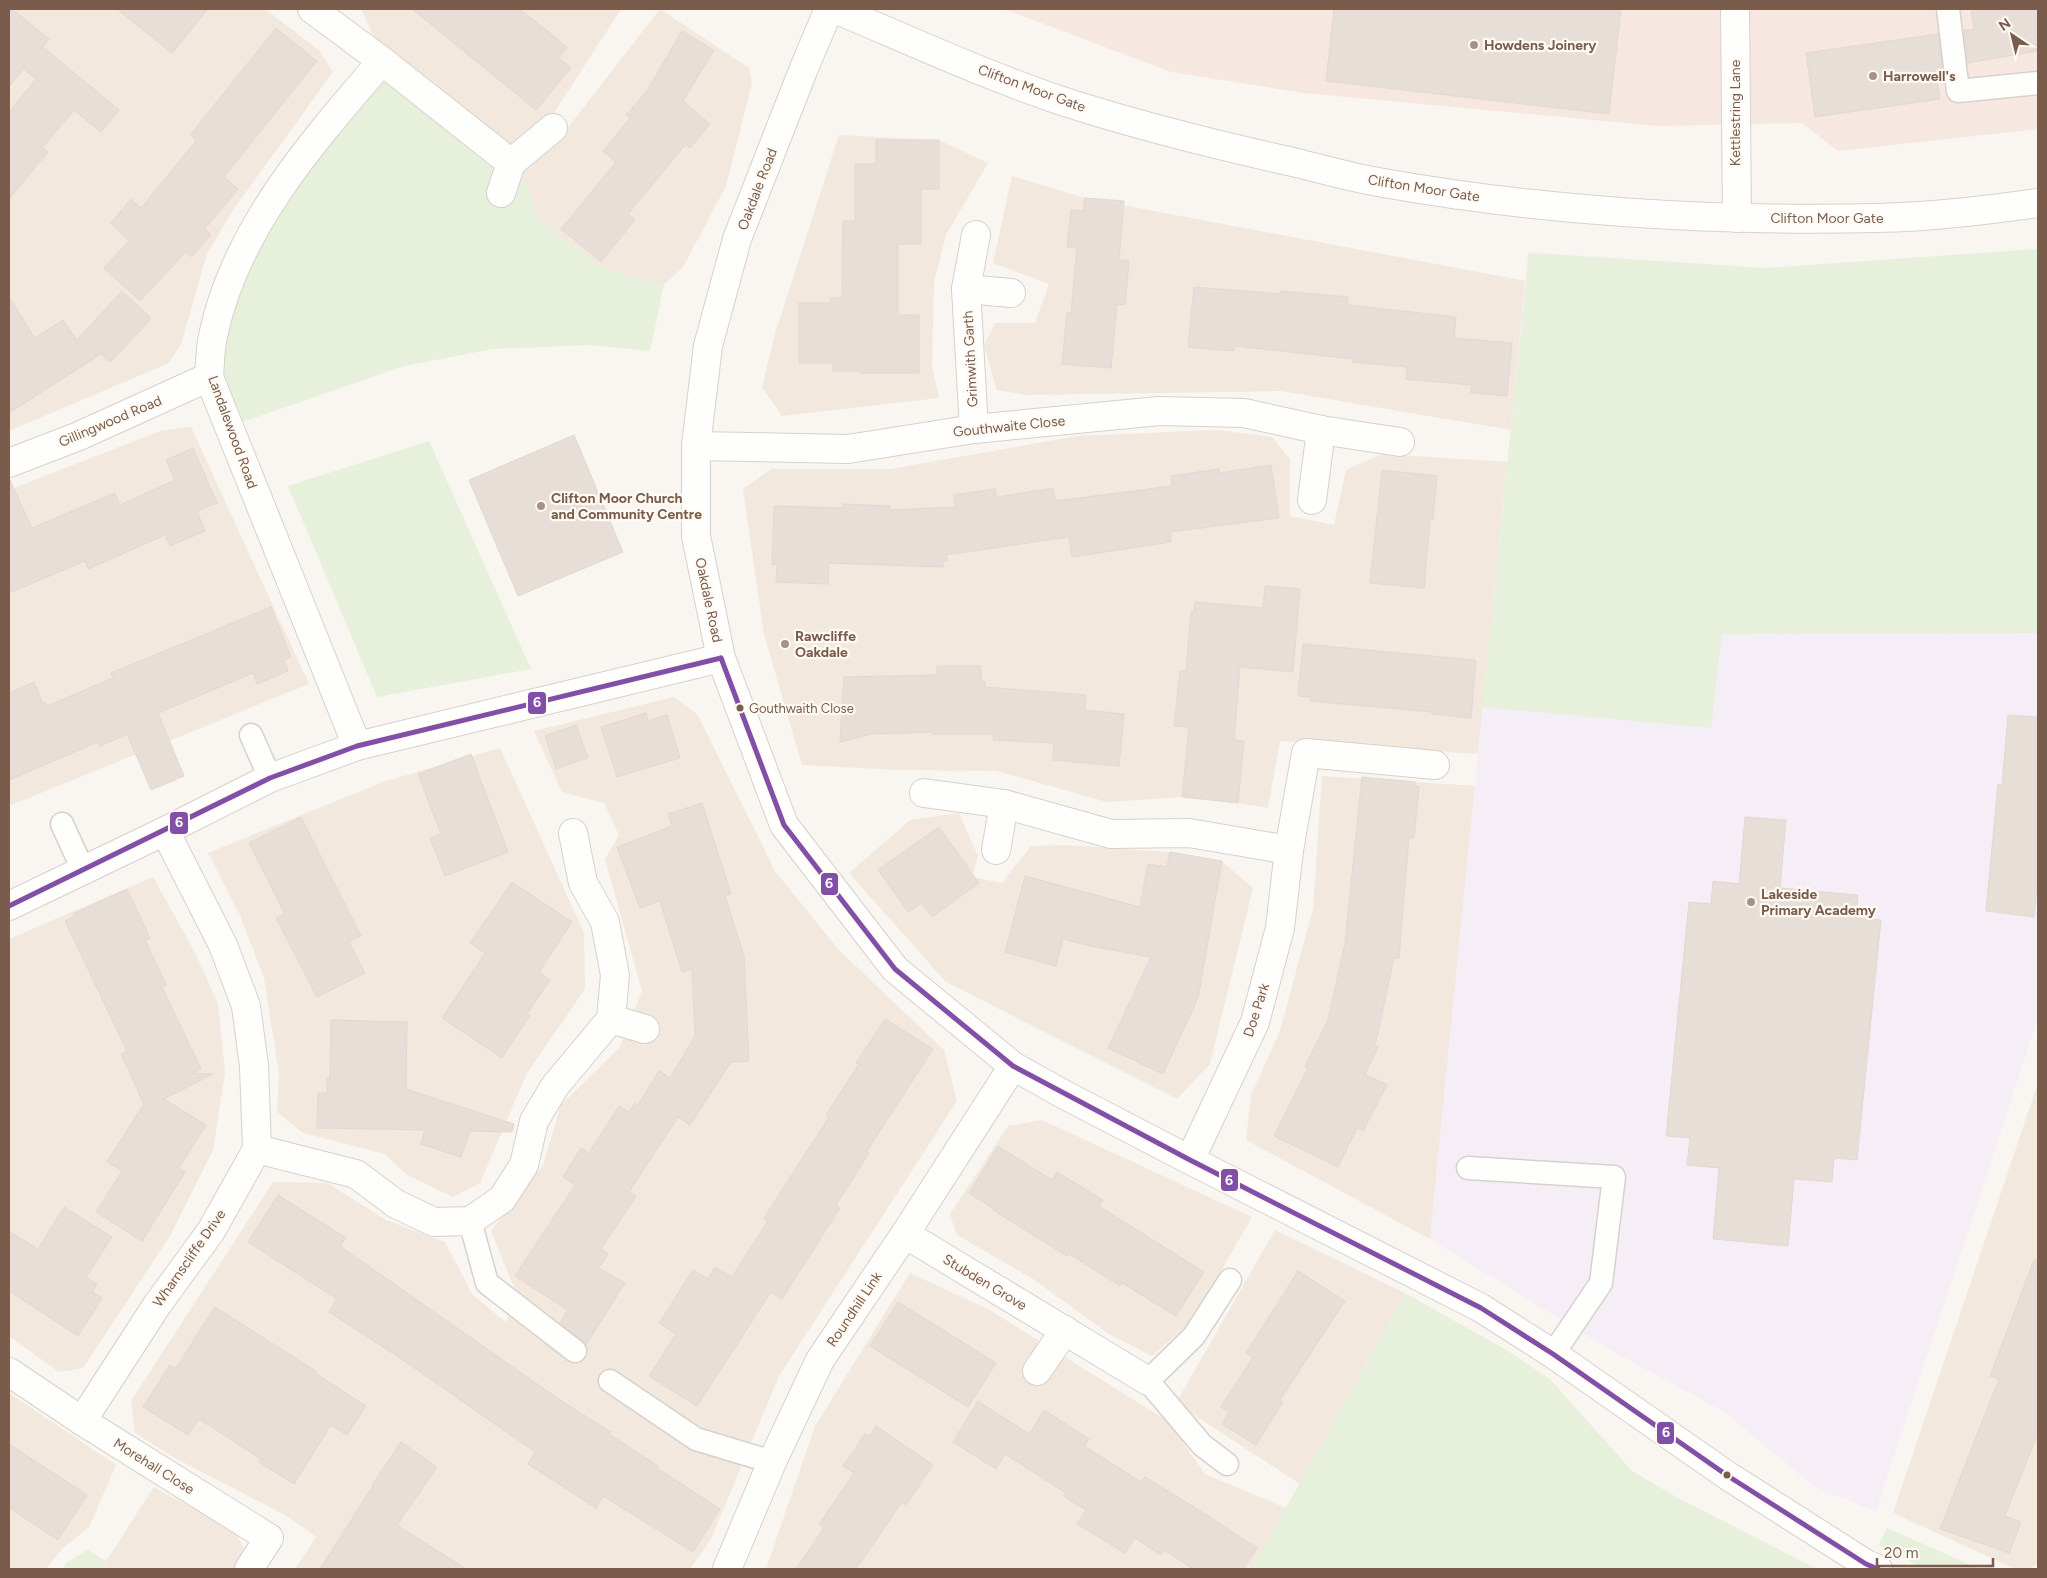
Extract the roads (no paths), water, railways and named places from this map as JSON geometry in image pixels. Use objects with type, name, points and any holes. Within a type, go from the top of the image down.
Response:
[{"type":"street","points":[[312,9],[382,61],[511,163]]},
{"type":"street","name":"Oakdale Road","points":[[829,9],[804,68],[738,239],[708,346],[696,446],[696,536],[721,658],[784,825],[895,969],[1013,1066],[1190,1160],[1481,1308],[1553,1354],[1728,1476],[1866,1564],[1878,1569]]},
{"type":"street","name":"Clifton Moor Gate","points":[[835,9],[949,58],[1064,101],[1218,146],[1376,181],[1477,197],[1598,209],[1737,218],[1880,218],[1975,211],[2038,203]]},
{"type":"street","name":"Kettlestring Lane","points":[[1735,9],[1737,218]]},
{"type":"street","name":"Landalewood Road","points":[[357,746],[209,377],[213,337],[223,299],[247,241],[296,166],[382,61]]},
{"type":"street","points":[[500,193],[511,163],[553,128]]},
{"type":"street","name":"Grimwith Garth","points":[[974,429],[966,289],[976,235]]},
{"type":"street","name":"Grimwith Garth","points":[[966,289],[1012,293]]},
{"type":"street","name":"Gillingwood Road","points":[[9,463],[79,436],[209,377]]},
{"type":"street","name":"Gouthwaite Close","points":[[696,446],[848,449],[974,429],[1159,411],[1244,413],[1321,430],[1400,442]]},
{"type":"street","points":[[1312,500],[1321,430]]},
{"type":"street","points":[[9,906],[270,778],[357,746],[721,658]]},
{"type":"street","name":"Doe Park","points":[[1190,1160],[1255,1022],[1280,928],[1289,850],[1306,752],[1436,765]]},
{"type":"street","points":[[924,793],[1004,804],[1111,834],[1189,833],[1289,850]]},
{"type":"street","points":[[996,850],[1004,804]]},
{"type":"street","points":[[165,831],[222,944],[246,1006],[254,1066],[257,1149],[356,1174],[396,1204],[434,1222],[470,1221],[502,1199],[524,1165],[534,1122],[555,1086],[611,1019],[614,975],[605,922],[583,882],[573,833]]},
{"type":"street","points":[[611,1019],[645,1029]]},
{"type":"street","name":"Roundhill Link","points":[[727,1569],[772,1462],[820,1360],[905,1234],[1013,1066]]},
{"type":"street","name":"Wharnscliffe Drive","points":[[82,1421],[157,1305],[211,1231],[257,1149]]},
{"type":"street","name":"Stubden Grove","points":[[905,1234],[1148,1381]]},
{"type":"street","points":[[1037,1371],[1064,1330]]},
{"type":"street","name":"Morehall Close","points":[[9,1372],[82,1421],[269,1538],[249,1569]]},
{"type":"lane","points":[[1948,9],[1958,91],[2038,83]]},
{"type":"lane","points":[[251,735],[270,778]]},
{"type":"lane","points":[[62,824],[83,870]]},
{"type":"lane","points":[[1468,1168],[1614,1177],[1602,1283],[1553,1354]]},
{"type":"lane","points":[[470,1221],[487,1283],[575,1351]]},
{"type":"lane","points":[[1227,1464],[1202,1445],[1148,1381],[1194,1336],[1230,1280]]},
{"type":"lane","points":[[610,1381],[696,1439],[772,1462]]},
{"type":"place","name":"Howdens Joinery","points":[[1474,45]]},
{"type":"place","name":"Harrowell's","points":[[1873,76]]},
{"type":"place","name":"Clifton Moor Church and Community Centre","points":[[541,506]]},
{"type":"place","name":"Rawcliffe Oakdale","points":[[785,644]]},
{"type":"place","name":"Gouthwaith Close","points":[[740,708]]},
{"type":"place","name":"Lakeside Primary Academy","points":[[1751,902]]}]
